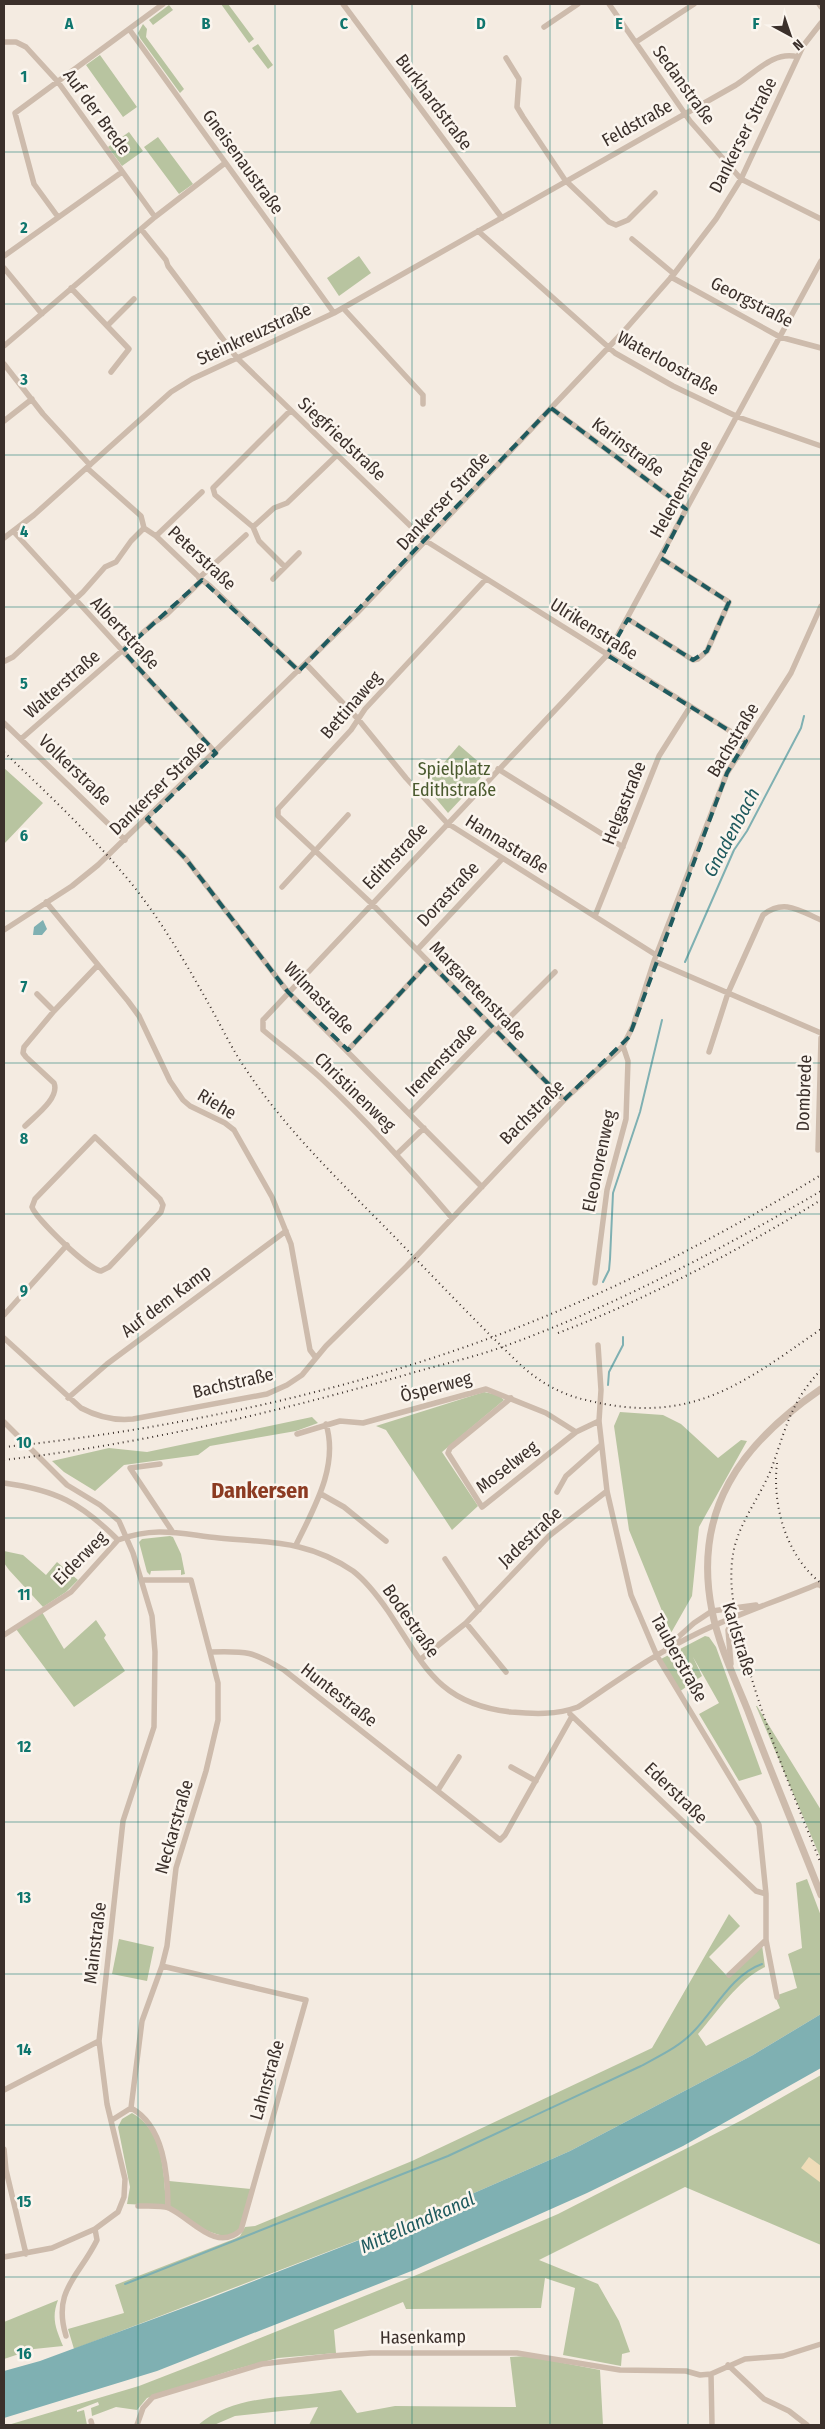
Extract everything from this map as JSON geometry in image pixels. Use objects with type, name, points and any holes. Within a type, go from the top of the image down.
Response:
[{"type":"street","points":[[58,217],[34,184],[16,113],[163,4]]},
{"type":"street","name":"Burkhardstraße","points":[[343,4],[502,218]]},
{"type":"street","points":[[544,27],[578,4]]},
{"type":"street","name":"Sedanstraße","points":[[609,4],[684,114],[741,179],[821,219]]},
{"type":"street","points":[[636,42],[694,4]]},
{"type":"street","points":[[818,4],[821,8]]},
{"type":"street","name":"Dankerser Straße","points":[[4,930],[89,873],[216,753],[306,664],[608,348],[672,275],[716,219],[741,179],[798,57],[810,35],[821,23]]},
{"type":"street","name":"Gneisenaustraße","points":[[129,29],[334,313]]},
{"type":"street","name":"Auf der Brede","points":[[4,42],[16,42],[26,47],[58,82],[155,217]]},
{"type":"street","name":"Feldstraße","points":[[542,193],[749,77],[775,58],[783,55],[798,57]]},
{"type":"street","points":[[506,58],[519,80],[517,107],[519,111],[565,180],[581,197],[616,225],[628,220],[655,193]]},
{"type":"street","points":[[4,346],[155,217],[225,163]]},
{"type":"street","points":[[4,256],[122,172]]},
{"type":"street","name":"Steinkreuzstraße","points":[[4,538],[14,532],[171,392],[200,374],[334,313],[502,218],[542,193]]},
{"type":"street","name":"Siegfriedstraße","points":[[141,229],[169,264],[168,266],[236,358],[426,540]]},
{"type":"street","name":"Waterloostraße","points":[[478,231],[608,348],[673,386],[738,417],[821,446]]},
{"type":"street","name":"Georgstraße","points":[[632,239],[672,275],[780,337],[821,348]]},
{"type":"street","name":"Helenenstraße","points":[[606,655],[628,619],[821,261]]},
{"type":"street","points":[[4,268],[42,314]]},
{"type":"street","points":[[71,288],[129,349],[112,372]]},
{"type":"street","points":[[107,326],[134,299]]},
{"type":"street","points":[[343,308],[423,395],[423,404]]},
{"type":"street","name":"Peterstraße","points":[[4,364],[89,466],[141,516],[144,528],[156,536],[299,671]]},
{"type":"street","points":[[4,421],[32,399]]},
{"type":"street","name":"Karinstraße","points":[[551,408],[686,509]]},
{"type":"street","points":[[285,566],[259,541],[253,527],[228,508],[215,495],[213,488],[290,411]]},
{"type":"street","points":[[253,527],[274,508],[287,503],[337,455]]},
{"type":"street","points":[[156,536],[202,492]]},
{"type":"street","points":[[5,660],[13,657],[105,568],[116,562],[131,541],[144,528]]},
{"type":"street","name":"Albertstraße","points":[[14,532],[74,600],[216,753]]},
{"type":"street","name":"Walterstraße","points":[[21,739],[155,622],[166,615],[246,534]]},
{"type":"street","name":"Ulrikenstraße","points":[[426,540],[606,655],[746,741]]},
{"type":"street","points":[[273,579],[299,553]]},
{"type":"street","points":[[628,619],[693,660],[698,659],[707,651],[729,602],[661,558]]},
{"type":"street","name":"Bettinaweg","points":[[371,903],[314,852],[278,816],[278,809],[351,730],[364,709],[486,579]]},
{"type":"street","name":"Bachstraße","points":[[68,1398],[93,1414],[111,1419],[133,1419],[273,1392],[302,1375],[316,1358],[564,1100],[623,1046],[633,1026],[656,954],[727,773],[791,673],[821,606]]},
{"type":"street","name":"Edithstraße","points":[[288,992],[606,655]]},
{"type":"street","name":"Hannastraße","points":[[306,664],[358,719],[406,778],[447,823],[656,954]]},
{"type":"street","name":"Helgastraße","points":[[595,916],[659,756],[690,707]]},
{"type":"street","name":"Volkerstraße","points":[[4,723],[125,840]]},
{"type":"street","points":[[498,769],[623,847]]},
{"type":"street","points":[[282,887],[348,816]]},
{"type":"street","name":"Wilmastraße","points":[[147,819],[186,859],[288,992],[348,1050],[482,1187]]},
{"type":"street","name":"Dorastraße","points":[[417,950],[502,859]]},
{"type":"street","name":"Riehe","points":[[46,902],[139,1016],[170,1081],[183,1100],[190,1106],[234,1130],[272,1197],[291,1244],[310,1350],[316,1358]]},
{"type":"street","name":"Margaretenstraße","points":[[371,903],[564,1100]]},
{"type":"street","points":[[709,1052],[728,993],[763,915],[781,906],[790,907],[821,920]]},
{"type":"street","points":[[654,961],[821,1032]]},
{"type":"street","points":[[348,1050],[429,962]]},
{"type":"street","points":[[25,1126],[56,1091],[54,1083],[23,1053],[24,1048],[54,1011],[98,965]]},
{"type":"street","name":"Irenenstraße","points":[[410,1113],[554,972]]},
{"type":"street","name":"Christinenweg","points":[[288,992],[262,1020],[263,1030],[322,1079],[397,1154],[452,1218]]},
{"type":"street","points":[[37,994],[54,1011]]},
{"type":"street","name":"Dombrede","points":[[818,1150],[821,1038]]},
{"type":"street","name":"Eleonorenweg","points":[[595,1283],[606,1190],[626,1119],[628,1061],[623,1046]]},
{"type":"street","points":[[397,1154],[424,1128]]},
{"type":"street","points":[[95,1137],[160,1199],[163,1209],[109,1267],[101,1271],[93,1269],[67,1245],[35,1214],[33,1203],[95,1137]]},
{"type":"street","name":"Auf dem Kamp","points":[[68,1398],[122,1352],[286,1231]]},
{"type":"street","points":[[4,1315],[67,1245]]},
{"type":"street","points":[[4,1338],[68,1398]]},
{"type":"street","name":"Tauberstraße","points":[[598,1345],[601,1390],[599,1421],[607,1491],[631,1595],[657,1656],[756,1818],[762,1837],[766,1894],[766,1940],[777,1997]]},
{"type":"street","name":"Ösperweg","points":[[297,1434],[340,1421],[363,1423],[486,1389],[546,1412],[576,1432]]},
{"type":"street","name":"Karlstraße","points":[[821,1389],[790,1412],[759,1441],[726,1487],[712,1522],[708,1543],[708,1577],[712,1611],[716,1626],[732,1671],[821,1894]]},
{"type":"street","name":"Moselweg","points":[[511,1398],[450,1448],[448,1453],[482,1507],[576,1432],[599,1421]]},
{"type":"street","name":"Mainstraße","points":[[4,1422],[67,1486],[100,1505],[119,1521],[127,1537],[142,1580],[154,1626],[154,1727],[123,1822],[99,2041],[107,2104],[126,2188],[118,2212],[95,2229],[52,2248],[4,2257]]},
{"type":"street","points":[[296,1545],[321,1494],[330,1452],[330,1438],[326,1424]]},
{"type":"street","points":[[557,1492],[566,1476],[601,1445]]},
{"type":"street","points":[[160,1464],[130,1468],[172,1531]]},
{"type":"street","points":[[4,1483],[35,1487],[78,1504],[92,1514],[118,1540]]},
{"type":"street","name":"Jadestraße","points":[[421,1659],[466,1623],[549,1536],[607,1491]]},
{"type":"street","points":[[321,1494],[344,1507],[386,1541]]},
{"type":"street","name":"Bodestraße","points":[[127,1537],[172,1531],[219,1538],[296,1545],[320,1552],[355,1572],[380,1600],[438,1683],[465,1700],[504,1711],[522,1713],[540,1714],[568,1711],[578,1707],[657,1656],[764,1604]]},
{"type":"street","name":"Eiderweg","points":[[4,1635],[71,1592],[118,1540],[127,1537]]},
{"type":"street","points":[[445,1559],[479,1610]]},
{"type":"street","name":"Neckarstraße","points":[[131,2108],[142,2021],[162,1966],[167,1946],[176,1868],[206,1771],[220,1704],[218,1683],[211,1652],[191,1580],[142,1580]]},
{"type":"street","points":[[712,1611],[764,1604],[818,1584],[821,1586]]},
{"type":"street","name":"Bodestraße","points":[[657,1656],[694,1623],[712,1611]]},
{"type":"street","points":[[732,1671],[728,1630],[735,1617]]},
{"type":"street","points":[[466,1623],[506,1672]]},
{"type":"street","name":"Huntestraße","points":[[211,1652],[240,1651],[258,1654],[284,1670],[500,1840],[505,1835],[536,1781]]},
{"type":"street","name":"Ederstraße","points":[[568,1711],[571,1718],[579,1722],[756,1891],[766,1894]]},
{"type":"street","points":[[511,1767],[536,1781],[571,1718]]},
{"type":"street","points":[[438,1790],[459,1757]]},
{"type":"street","points":[[729,1975],[766,1940]]},
{"type":"street","name":"Lahnstraße","points":[[138,2206],[168,2208],[216,2238],[231,2237],[241,2230],[306,2000],[162,1966]]},
{"type":"street","points":[[4,2090],[99,2041]]},
{"type":"street","points":[[112,2120],[131,2108],[145,2120],[158,2141],[168,2181],[168,2208]]},
{"type":"street","points":[[4,2149],[6,2170],[26,2254]]},
{"type":"street","points":[[66,2336],[61,2322],[65,2291],[97,2240],[95,2229]]},
{"type":"street","points":[[712,2425],[711,2374],[745,2359],[783,2356],[821,2344]]},
{"type":"street","name":"Hasenkamp","points":[[137,2425],[145,2404],[153,2397],[262,2364],[331,2356],[371,2353],[517,2352],[620,2370],[674,2370],[700,2375],[711,2374]]},
{"type":"street","points":[[728,2365],[764,2399],[789,2411],[807,2425]]},
{"type":"highlighted area","points":[[551,408],[686,509],[661,558],[729,602],[707,651],[693,660],[628,619],[607,655],[746,741],[727,773],[629,1037],[564,1100],[429,962],[348,1050],[288,992],[186,859],[147,819],[216,753],[123,651],[202,580],[299,671]]},
{"type":"green space","points":[[221,4],[228,4],[254,39],[249,43]]},
{"type":"green space","points":[[169,5],[173,10],[153,25],[149,20]]},
{"type":"green space","points":[[143,24],[147,29],[146,37],[184,89],[180,93],[140,38],[138,33]]},
{"type":"green space","points":[[258,44],[273,65],[268,69],[252,48]]},
{"type":"green space","points":[[100,55],[137,107],[123,117],[86,65]]},
{"type":"green space","points":[[129,132],[143,151],[122,166],[108,147]]},
{"type":"green space","points":[[158,137],[193,184],[179,194],[144,147]]},
{"type":"green space","points":[[359,256],[371,273],[339,296],[327,278]]},
{"type":"green space","name":"Spielplatz Edithstraße","points":[[459,745],[488,770],[448,813],[425,785]]},
{"type":"green space","points":[[4,768],[43,803],[4,844]]},
{"type":"green space","points":[[484,1392],[498,1395],[504,1400],[442,1452],[478,1506],[452,1530],[386,1430],[376,1426]]},
{"type":"green space","points":[[620,1412],[663,1415],[681,1424],[718,1458],[741,1440],[747,1441],[699,1527],[692,1596],[671,1633],[629,1530],[614,1426]]},
{"type":"green space","points":[[312,1417],[318,1423],[296,1431],[210,1446],[198,1455],[124,1465],[95,1491],[64,1472],[52,1461],[109,1448],[147,1452]]},
{"type":"green space","points":[[173,1537],[181,1554],[185,1574],[181,1575],[181,1570],[151,1571],[150,1575],[147,1572],[139,1542],[142,1539]]},
{"type":"green space","points":[[4,1551],[23,1555],[46,1575],[57,1562],[78,1580],[66,1592],[43,1607],[4,1563]]},
{"type":"green space","points":[[42,1612],[64,1649],[96,1620],[106,1635],[104,1638],[125,1671],[74,1707],[16,1629]]},
{"type":"green space","points":[[705,1636],[709,1637],[716,1647],[762,1774],[739,1781],[699,1714],[719,1703],[693,1657],[702,1676],[679,1692],[659,1660]]},
{"type":"green space","points":[[756,1706],[821,1810],[821,1859]]},
{"type":"green space","points":[[807,1879],[821,1916],[821,2014],[753,2055],[570,2151],[426,2214],[74,2349],[68,2329],[124,2313],[115,2285],[234,2239],[240,2236],[245,2227],[255,2226],[412,2161],[652,2048],[729,1914],[740,1926],[709,1957],[728,1977],[762,1945],[765,1967],[737,1988],[698,2034],[706,2046],[780,2008],[775,1996],[797,1988],[788,1954],[802,1948],[796,1883]]},
{"type":"green space","points":[[119,1939],[154,1947],[147,1981],[112,1974]]},
{"type":"green space","points":[[821,2075],[821,2245],[685,2187],[539,2260],[598,2284],[619,2321],[630,2352],[622,2354],[621,2366],[563,2355],[575,2288],[545,2278],[541,2308],[406,2309],[403,2302],[334,2330],[336,2353],[278,2358],[233,2370],[147,2398],[137,2410],[116,2407],[92,2416],[91,2408],[99,2405],[98,2402],[77,2410],[77,2412],[84,2410],[87,2425],[8,2425],[139,2386],[419,2274],[558,2214],[744,2119]]},
{"type":"green space","points":[[132,2113],[151,2130],[156,2141],[163,2167],[166,2206],[127,2204],[130,2187],[118,2127],[122,2119]]},
{"type":"green space","points":[[169,2181],[251,2189],[240,2227],[234,2234],[226,2236],[216,2234],[195,2224],[169,2207]]},
{"type":"green space","points":[[58,2300],[55,2312],[56,2329],[63,2346],[34,2349],[4,2359],[4,2322]]},
{"type":"green space","points":[[527,2356],[600,2370],[603,2425],[309,2425],[318,2407],[235,2416],[214,2425],[198,2425],[213,2414],[248,2402],[266,2398],[341,2390],[357,2413],[395,2406],[516,2407],[510,2357]]},
{"type":"sand","points":[[809,2157],[821,2166],[821,2183],[801,2168]]},
{"type":"water","points":[[43,920],[47,929],[42,935],[33,935],[34,927]]},
{"type":"water","name":"Mittellandkanal","points":[[821,2014],[821,2068],[683,2146],[587,2193],[414,2270],[157,2371],[4,2418],[4,2371],[40,2361],[213,2297],[426,2214],[570,2151],[753,2055]]},
{"type":"waterway","name":"Gnadenbach","points":[[685,962],[734,850],[747,831],[801,728],[804,716]]},
{"type":"waterway","name":"Gnadenbach","points":[[603,1282],[609,1270],[613,1193],[640,1112],[662,1020]]},
{"type":"waterway","name":"Gnadenbach","points":[[608,1385],[609,1372],[623,1345],[623,1337]]},
{"type":"waterway","points":[[125,2284],[448,2156],[641,2066],[682,2042],[701,2023],[741,1976],[762,1964]]},
{"type":"railway","points":[[4,752],[88,835],[135,888],[175,946],[240,1061],[282,1118],[324,1165],[462,1307],[534,1376],[559,1391],[572,1396],[623,1407],[655,1408],[685,1404],[739,1383],[821,1329]]},
{"type":"railway","points":[[4,1447],[74,1439],[215,1415],[356,1381],[425,1360],[493,1337],[626,1281],[725,1230],[821,1175]]},
{"type":"railway","points":[[4,1460],[107,1445],[210,1425],[312,1401],[494,1350],[627,1295],[706,1255],[821,1191]]},
{"type":"railway","points":[[558,1333],[659,1289],[757,1237],[821,1200]]},
{"type":"railway","points":[[821,1370],[811,1381],[790,1416],[772,1467],[737,1538],[731,1574],[735,1611],[759,1703],[821,1864]]},
{"type":"railway","points":[[777,1463],[777,1496],[784,1529],[799,1559],[821,1583]]},
{"type":"district","name":"Dankersen","points":[[260,1490]]}]
